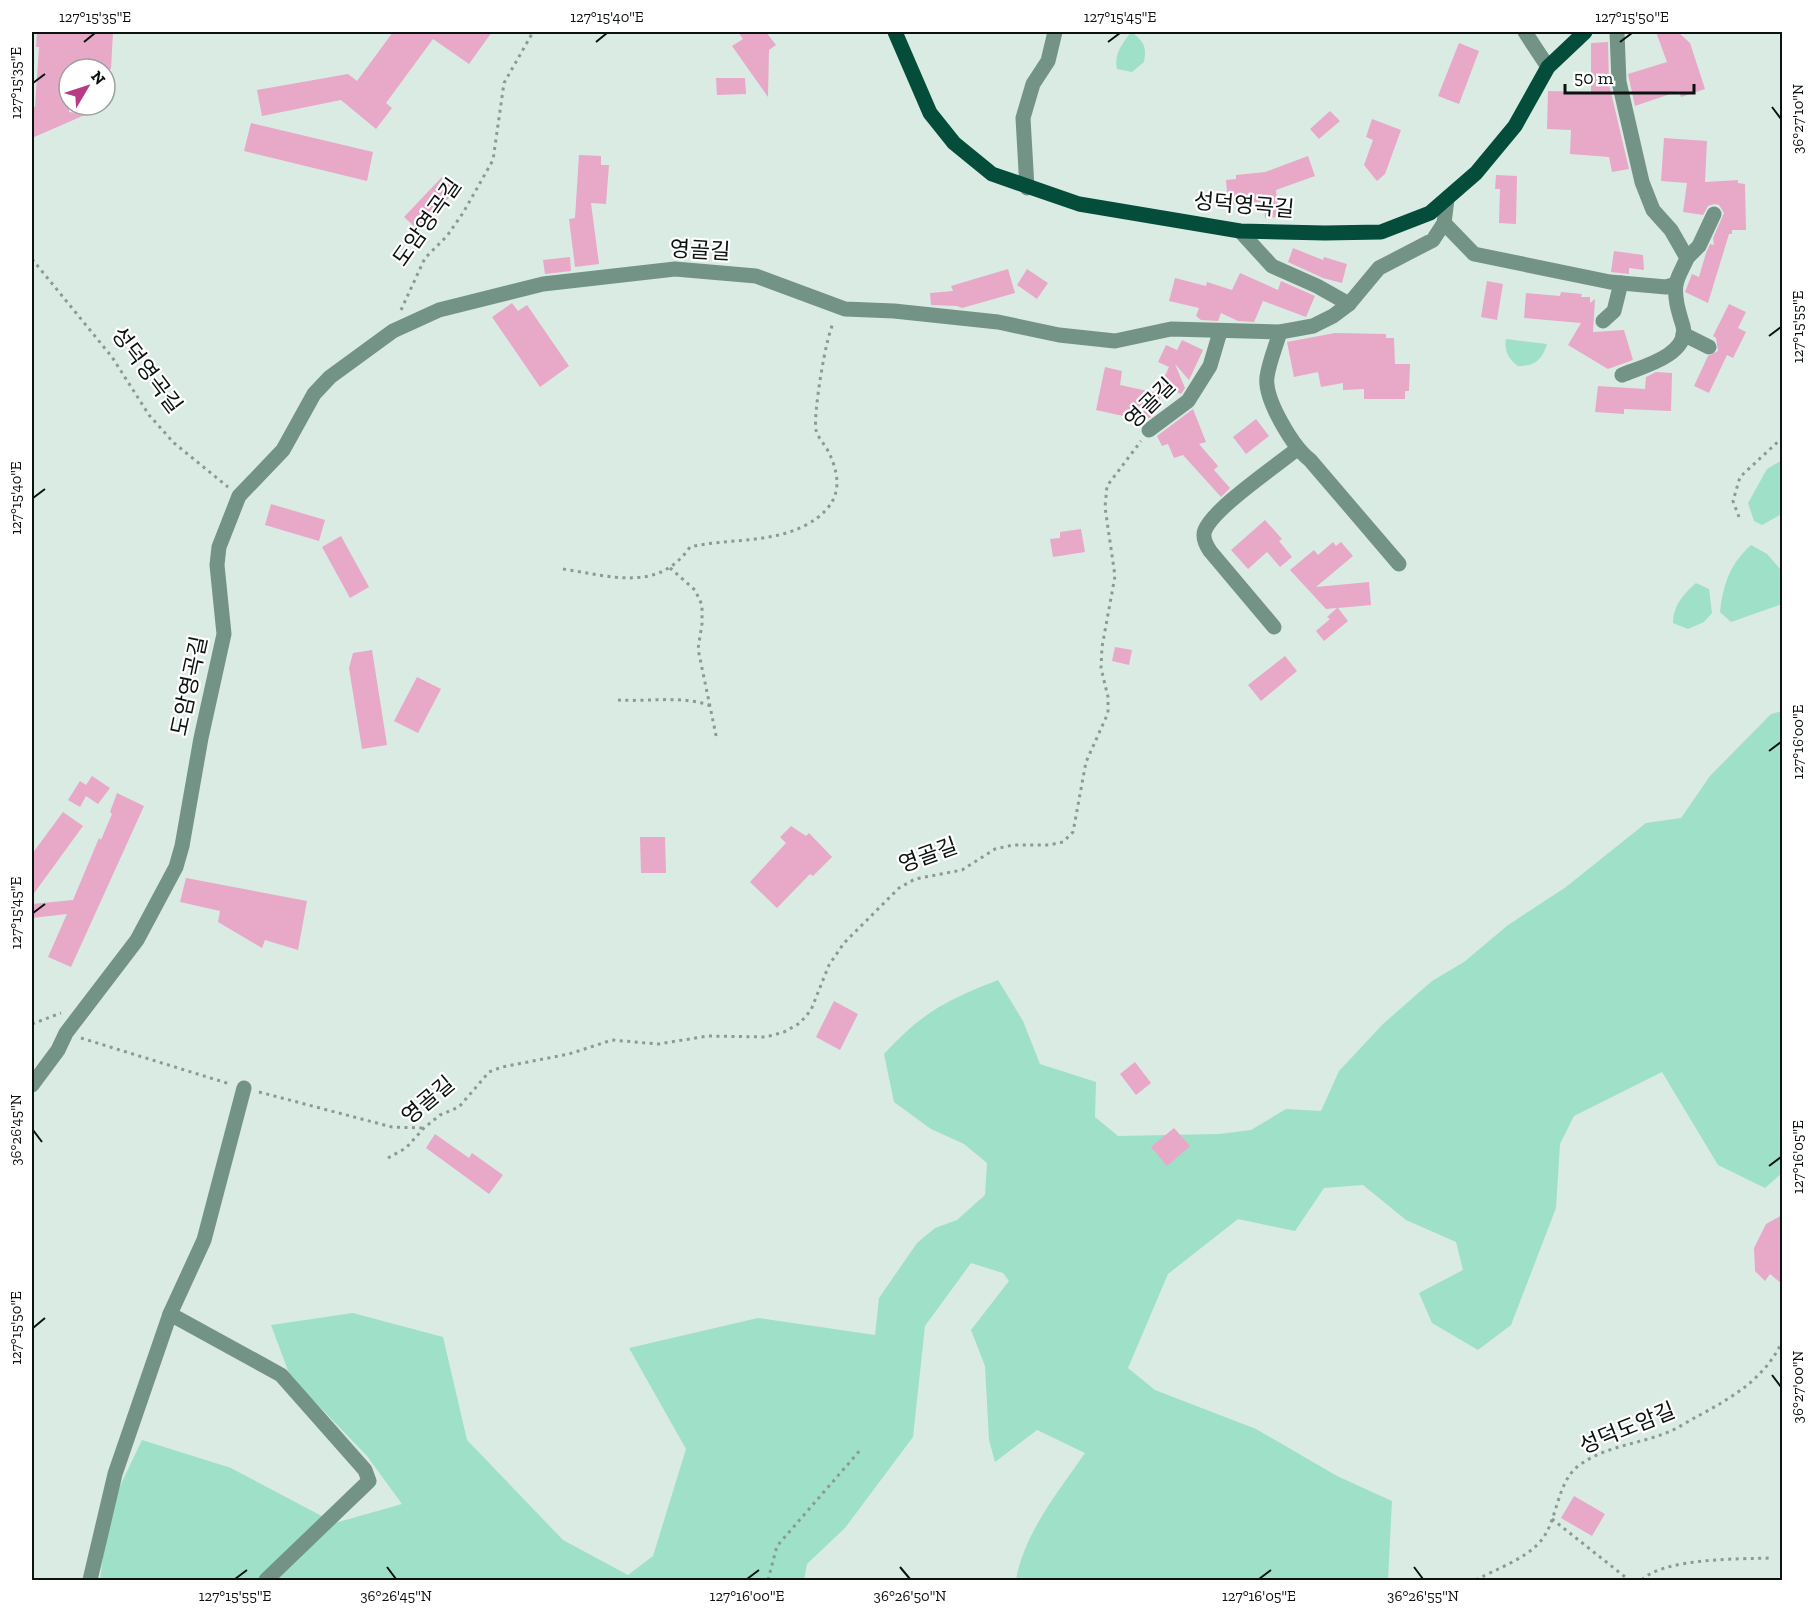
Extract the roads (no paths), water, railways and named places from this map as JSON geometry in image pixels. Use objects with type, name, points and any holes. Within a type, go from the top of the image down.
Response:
[{"type":"main road","name":"성덕영곡길","points":[[895,32],[930,113],[954,143],[992,174],[1027,188],[1079,204],[1240,231],[1381,232],[1430,213],[1476,173],[1515,126],[1548,67],[1585,32]]},
{"type":"street","points":[[1027,188],[1023,118],[1034,84],[1048,61],[1055,32]]},
{"type":"street","points":[[1525,32],[1548,67]]},
{"type":"street","points":[[1617,32],[1619,82],[1642,182],[1653,210],[1671,230],[1687,258]]},
{"type":"street","points":[[1447,199],[1444,223],[1474,254],[1621,283],[1666,287],[1676,284]]},
{"type":"street","points":[[1622,375],[1668,356],[1682,341],[1676,284],[1687,258],[1699,246],[1714,214]]},
{"type":"street","name":"영골길","points":[[393,331],[439,310],[543,284],[675,268],[756,276],[845,309],[894,311],[998,322],[1059,335],[1115,341],[1170,329],[1280,332],[1313,326],[1349,304],[1379,268],[1432,240],[1444,223]]},
{"type":"street","points":[[1240,231],[1272,266],[1317,286],[1349,304]]},
{"type":"street","points":[[1603,321],[1614,311],[1621,283]]},
{"type":"street","name":"도암영곡길","points":[[32,1085],[58,1050],[66,1033],[137,940],[176,867],[224,634],[217,565],[219,547],[239,496],[283,450],[314,394],[330,377],[393,331]]},
{"type":"street","name":"영골길","points":[[1149,430],[1188,401],[1210,366],[1220,332]]},
{"type":"street","points":[[1280,332],[1266,379],[1271,398],[1296,449],[1310,459],[1398,564]]},
{"type":"street","points":[[1683,334],[1709,347]]},
{"type":"street","points":[[1274,627],[1210,551],[1204,540],[1204,530],[1217,514],[1296,449]]},
{"type":"street","points":[[90,1581],[115,1474],[170,1314],[204,1240],[244,1088]]},
{"type":"street","points":[[170,1314],[281,1375],[365,1470],[369,1481],[266,1581]]}]
